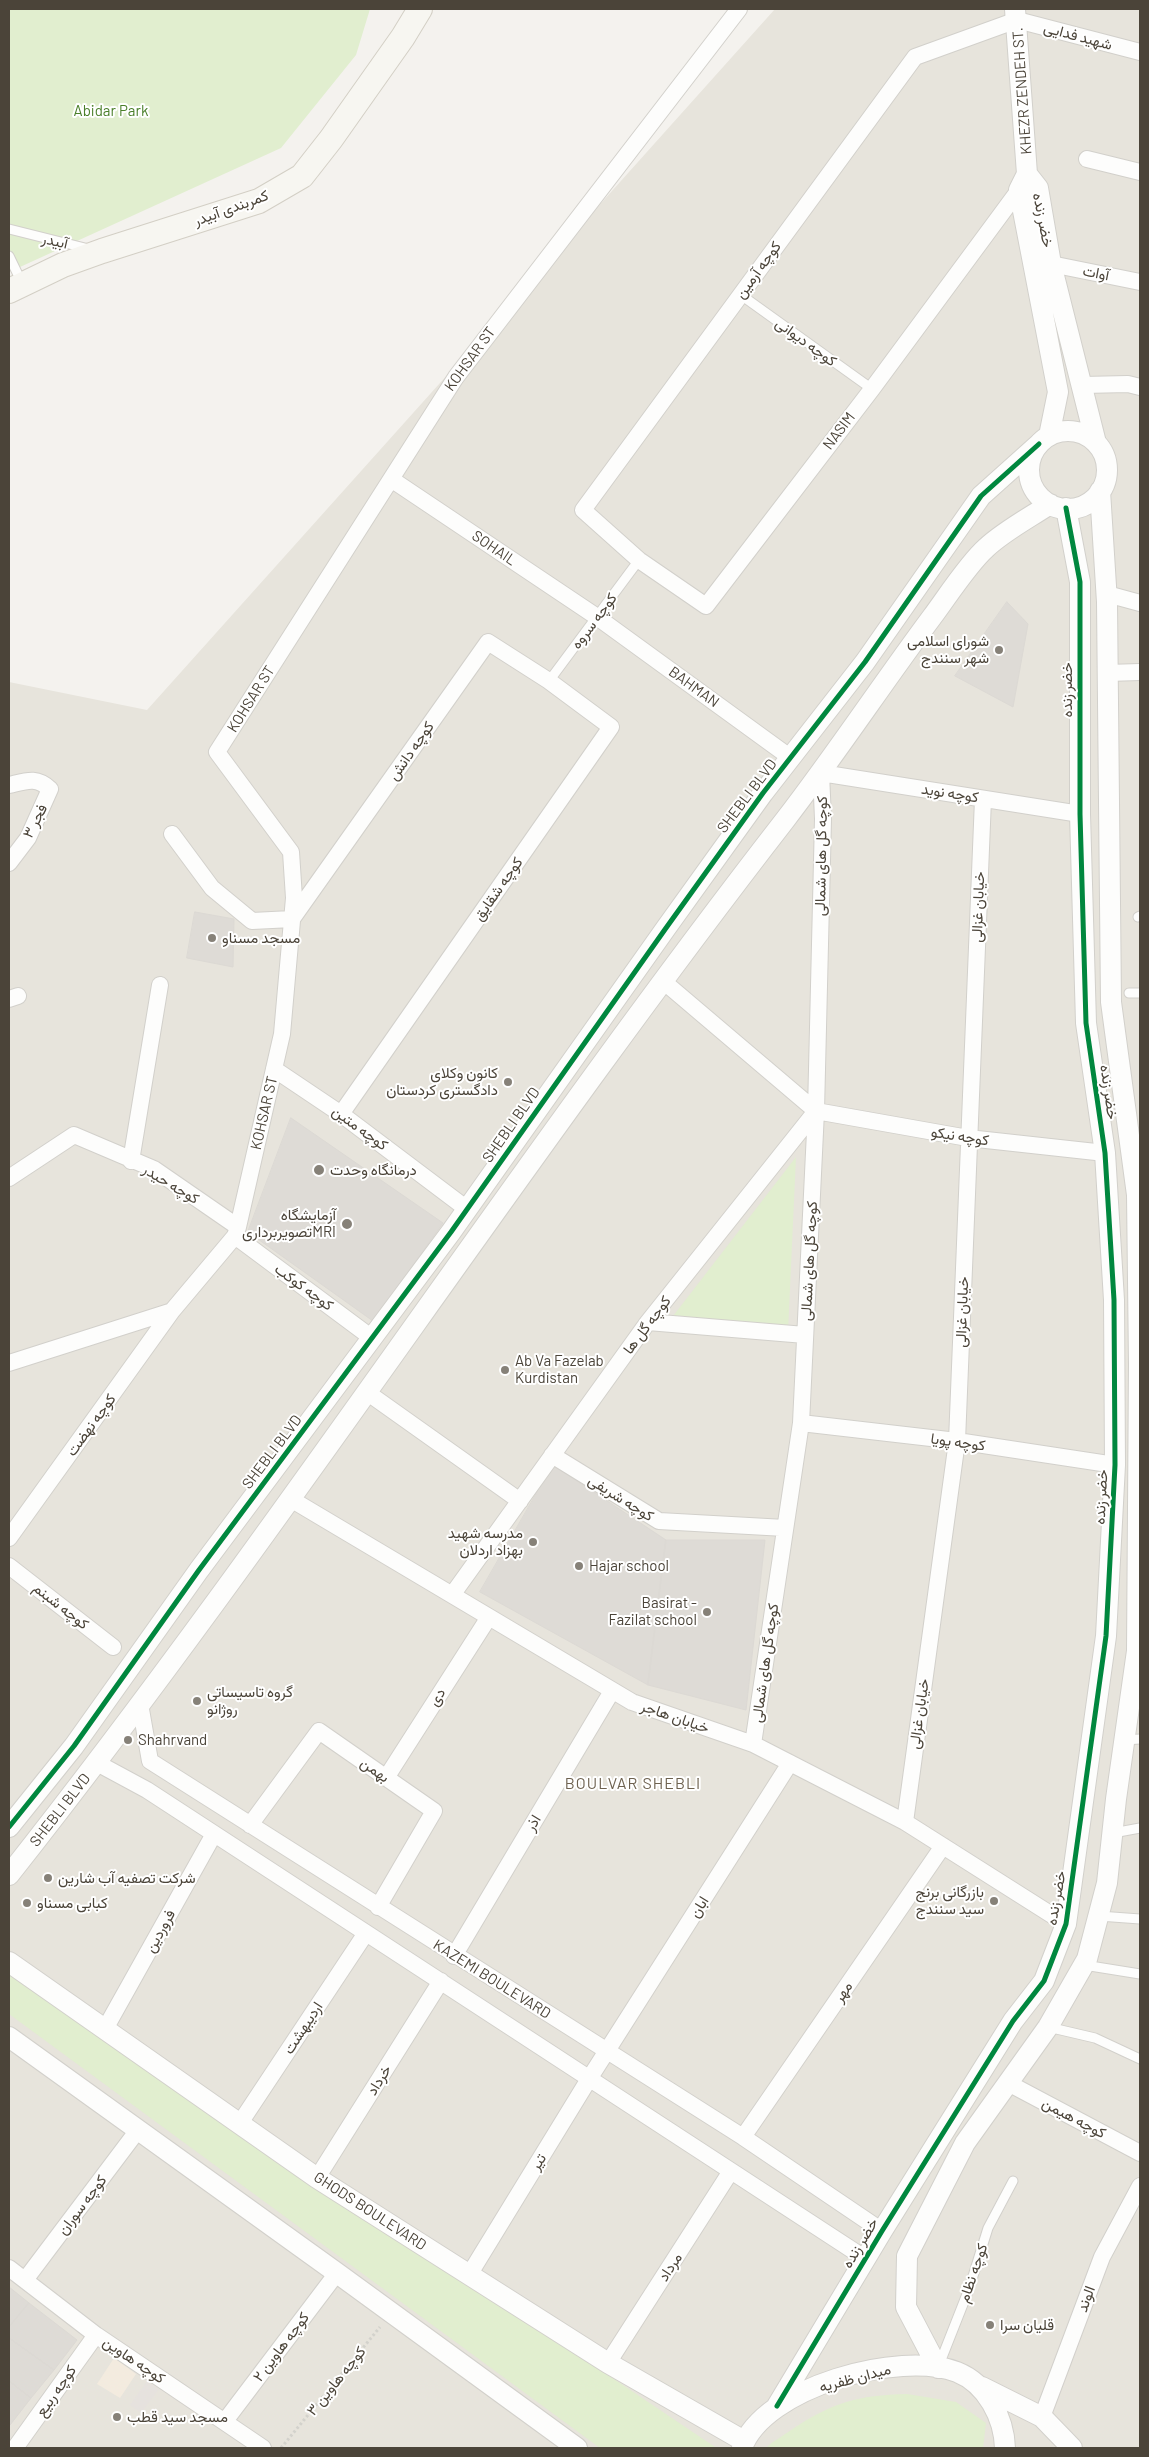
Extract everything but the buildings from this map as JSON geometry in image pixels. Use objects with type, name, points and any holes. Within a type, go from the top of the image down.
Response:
[{"type":"main road","name":"کمربندی آبیدر","points":[[16,288],[63,265],[102,251],[259,201],[302,176],[331,140],[403,37],[420,9]]},
{"type":"street","name":"KOHSAR ST","points":[[172,1311],[237,1232],[282,1034],[294,898],[291,852],[217,752],[456,377],[739,9]]},
{"type":"street","name":"شهید فدایی","points":[[1016,15],[1140,52]]},
{"type":"street","name":"KHEZR ZENDEH ST.","points":[[1016,15],[1023,182]]},
{"type":"street","name":"کوچه آرمین","points":[[640,560],[583,510],[915,57],[1016,15]]},
{"type":"street","points":[[1087,159],[1140,172]]},
{"type":"street","name":"خضر زنده","points":[[1023,182],[1038,188],[1052,264],[1084,385],[1096,443]]},
{"type":"street","name":"خضر زنده","points":[[1023,182],[1058,392],[1044,440]]},
{"type":"street","name":"NASIM","points":[[640,560],[706,606],[872,388],[1023,182]]},
{"type":"street","name":"آوات","points":[[1052,264],[1140,282]]},
{"type":"street","points":[[1084,385],[1128,384],[1140,387]]},
{"type":"street","points":[[1061,431],[1074,431],[1086,435],[1096,443],[1104,454],[1106,480],[1100,491],[1091,501],[1079,507],[1058,506],[1041,497],[1030,477],[1030,465],[1032,454],[1044,440],[1061,431]]},
{"type":"street","name":"SHEBLI BLVD","points":[[9,1827],[74,1746],[199,1570],[468,1209],[666,928],[791,758],[865,662],[981,496],[1044,440]]},
{"type":"street","name":"SOHAIL","points":[[391,479],[597,617]]},
{"type":"street","name":"خضر زنده","points":[[938,2368],[906,2307],[907,2256],[965,2143],[1048,2027],[1084,1965],[1107,1883],[1113,1833],[1132,1739],[1137,1666],[1139,1195],[1111,1002],[1107,594],[1100,491]]},
{"type":"street","name":"خضر زنده","points":[[777,2406],[882,2231],[1013,2021],[1044,1981],[1066,1924],[1106,1636],[1115,1465],[1114,1300],[1105,1153],[1086,1023],[1080,814],[1080,582],[1058,506]]},
{"type":"street","name":"SHEBLI BLVD","points":[[9,1875],[97,1763],[368,1393],[663,981],[821,773],[887,678],[985,549],[1058,506]]},
{"type":"street","points":[[1107,594],[1140,603]]},
{"type":"street","name":"BAHMAN","points":[[597,617],[791,758]]},
{"type":"street","name":"کوچه دانش","points":[[292,920],[488,642],[549,681]]},
{"type":"street","points":[[1107,673],[1140,672]]},
{"type":"street","name":"کوچه شقایق","points":[[341,1114],[611,727],[549,681]]},
{"type":"street","points":[[791,758],[821,773]]},
{"type":"street","name":"کوچه نوید","points":[[821,773],[1080,814]]},
{"type":"street","name":"کوچه گل های شمالی","points":[[753,1744],[801,1423],[816,1111],[823,819],[821,773]]},
{"type":"street","name":"فجر ۳","points":[[9,785],[33,779],[42,782],[50,789],[28,838],[9,863]]},
{"type":"street","name":"خیابان غزالی","points":[[905,1822],[957,1441],[983,798]]},
{"type":"street","points":[[172,834],[212,888],[252,921],[292,920]]},
{"type":"street","points":[[663,981],[816,1111]]},
{"type":"street","points":[[131,1161],[160,985]]},
{"type":"street","name":"کوچه متین","points":[[274,1069],[341,1114],[468,1209]]},
{"type":"street","name":"کوچه نیکو","points":[[816,1111],[968,1138],[1105,1153]]},
{"type":"street","name":"کوچه گل ها","points":[[452,1595],[648,1322],[816,1111]]},
{"type":"street","name":"کوچه حیدر","points":[[9,1178],[74,1135],[131,1161],[154,1169],[237,1232]]},
{"type":"street","name":"کوچه کوکب","points":[[237,1232],[372,1338]]},
{"type":"street","points":[[9,1363],[172,1311]]},
{"type":"street","name":"کوچه نهضت","points":[[9,1538],[172,1311]]},
{"type":"street","points":[[648,1322],[805,1335]]},
{"type":"street","points":[[368,1393],[520,1501]]},
{"type":"street","name":"کوچه پویا","points":[[801,1423],[957,1441],[1115,1465]]},
{"type":"street","name":"کوچه شریفی","points":[[552,1455],[659,1521],[785,1528]]},
{"type":"street","name":"خیابان هاجر","points":[[290,1498],[632,1702],[753,1744],[905,1822],[1066,1924]]},
{"type":"street","name":"کوچه شبنم","points":[[9,1566],[112,1647]]},
{"type":"street","name":"دی","points":[[386,1778],[489,1617]]},
{"type":"street","name":"اذر","points":[[454,1956],[612,1691]]},
{"type":"street","name":"KAZEMI BOULEVARD","points":[[140,1704],[150,1761],[378,1908],[743,2137],[882,2231]]},
{"type":"street","name":"بهمن","points":[[250,1825],[319,1731],[434,1811],[378,1908]]},
{"type":"street","name":"KAZEMI BOULEVARD","points":[[97,1763],[147,1790],[866,2259]]},
{"type":"street","name":"ابان","points":[[608,2051],[790,1763]]},
{"type":"street","name":"فروردین","points":[[105,2028],[214,1834]]},
{"type":"street","name":"مهر","points":[[743,2137],[943,1846]]},
{"type":"street","name":"اردیبهشت","points":[[240,2123],[366,1933]]},
{"type":"street","name":"GHODS BOULEVARD","points":[[9,1962],[317,2178],[608,2363],[743,2445]]},
{"type":"street","name":"خرداد","points":[[317,2178],[441,1981]]},
{"type":"street","points":[[9,2037],[577,2448]]},
{"type":"street","name":"تیر","points":[[469,2275],[608,2051]]},
{"type":"street","name":"کوچه هیمن","points":[[1008,2083],[1140,2153]]},
{"type":"street","name":"کوچه سوران","points":[[25,2280],[138,2130]]},
{"type":"street","name":"مرداد","points":[[608,2363],[731,2171]]},
{"type":"street","name":"الوند","points":[[1042,2417],[1102,2257],[1140,2186]]},
{"type":"street","name":"کوچه هاوین","points":[[9,2268],[96,2335],[263,2448]]},
{"type":"street","name":"کوچه هاوین ۲","points":[[225,2421],[337,2273]]},
{"type":"street","name":"کوچه ربیع","points":[[16,2448],[96,2335]]},
{"type":"street","name":"میدان ظفریه","points":[[743,2445],[756,2424],[777,2406],[829,2382],[863,2372],[900,2366],[938,2368],[958,2373],[972,2382],[989,2398],[998,2412],[1003,2428],[1005,2448]]},
{"type":"street","points":[[972,2382],[1042,2417],[1072,2448]]},
{"type":"lane","name":"آبیدر","points":[[9,229],[102,251]]},
{"type":"lane","points":[[9,256],[16,288]]},
{"type":"lane","name":"کوچه دیوانی","points":[[741,294],[872,388]]},
{"type":"lane","name":"کوچه سروه","points":[[549,681],[640,560]]},
{"type":"lane","points":[[1130,993],[1140,993]]},
{"type":"lane","points":[[1113,1833],[1140,1828]]},
{"type":"lane","points":[[1098,1916],[1140,1919]]},
{"type":"lane","points":[[1084,1965],[1140,1974]]},
{"type":"lane","points":[[1048,2027],[1095,2038],[1140,2059]]},
{"type":"lane","name":"کوچه نظام","points":[[938,2368],[969,2290],[988,2228],[1013,2181]]},
{"type":"shaded area","points":[[775,9],[1140,9],[1140,2448],[9,2448],[9,682],[147,710]]},
{"type":"shaded area","points":[[114,2358],[136,2374],[120,2398],[97,2384]]},
{"type":"shaded area","points":[[147,2381],[159,2389],[141,2413],[130,2405]]},
{"type":"green space","name":"Abidar Park","points":[[9,9],[370,9],[356,55],[281,148],[9,272]]},
{"type":"green space","points":[[796,1157],[788,1332],[670,1320]]},
{"type":"green space","points":[[9,1972],[715,2448],[600,2448],[9,2014]]},
{"type":"green space","points":[[907,2394],[956,2402],[986,2423],[983,2448],[766,2448],[805,2421],[832,2407],[874,2396]]},
{"type":"cycle path","points":[[9,1827],[74,1746],[199,1570],[451,1232],[763,793],[865,662],[981,496],[1039,444]]},
{"type":"cycle path","points":[[777,2406],[882,2231],[1013,2021],[1044,1981],[1066,1924],[1106,1636],[1115,1465],[1114,1300],[1105,1153],[1086,1023],[1080,814],[1080,582],[1066,508]]},
{"type":"place","name":"شورای اسلامی شهر سنندج","points":[[999,650]]},
{"type":"place","name":"مسجد مسناو","points":[[212,938]]},
{"type":"place","name":"کانون وکلای دادگستری کردستان","points":[[508,1082]]},
{"type":"place","name":"درمانگاه وحدت","points":[[319,1170]]},
{"type":"place","name":"آزمايشگاه تصویربرداریMRI","points":[[347,1224]]},
{"type":"place","name":"Ab Va Fazelab Kurdistan","points":[[505,1370]]},
{"type":"place","name":"مدرسه شهید بهزاد اردلان","points":[[533,1542]]},
{"type":"place","name":"Hajar school","points":[[579,1566]]},
{"type":"place","name":"Basirat - Fazilat school","points":[[707,1612]]},
{"type":"place","name":"گروه تاسیساتی روژانو","points":[[197,1701]]},
{"type":"place","name":"Shahrvand","points":[[128,1740]]},
{"type":"place","name":"شرکت تصفیه آب شارین","points":[[48,1878]]},
{"type":"place","name":"بازرگانی برنج سید سنندج","points":[[994,1901]]},
{"type":"place","name":"کبابی مسناو","points":[[27,1903]]},
{"type":"place","name":"قلیان سرا","points":[[990,2325]]},
{"type":"place","name":"مسجد سید قطب","points":[[117,2417]]},
{"type":"district","name":"BOULVAR SHEBLI","points":[[633,1784]]}]
